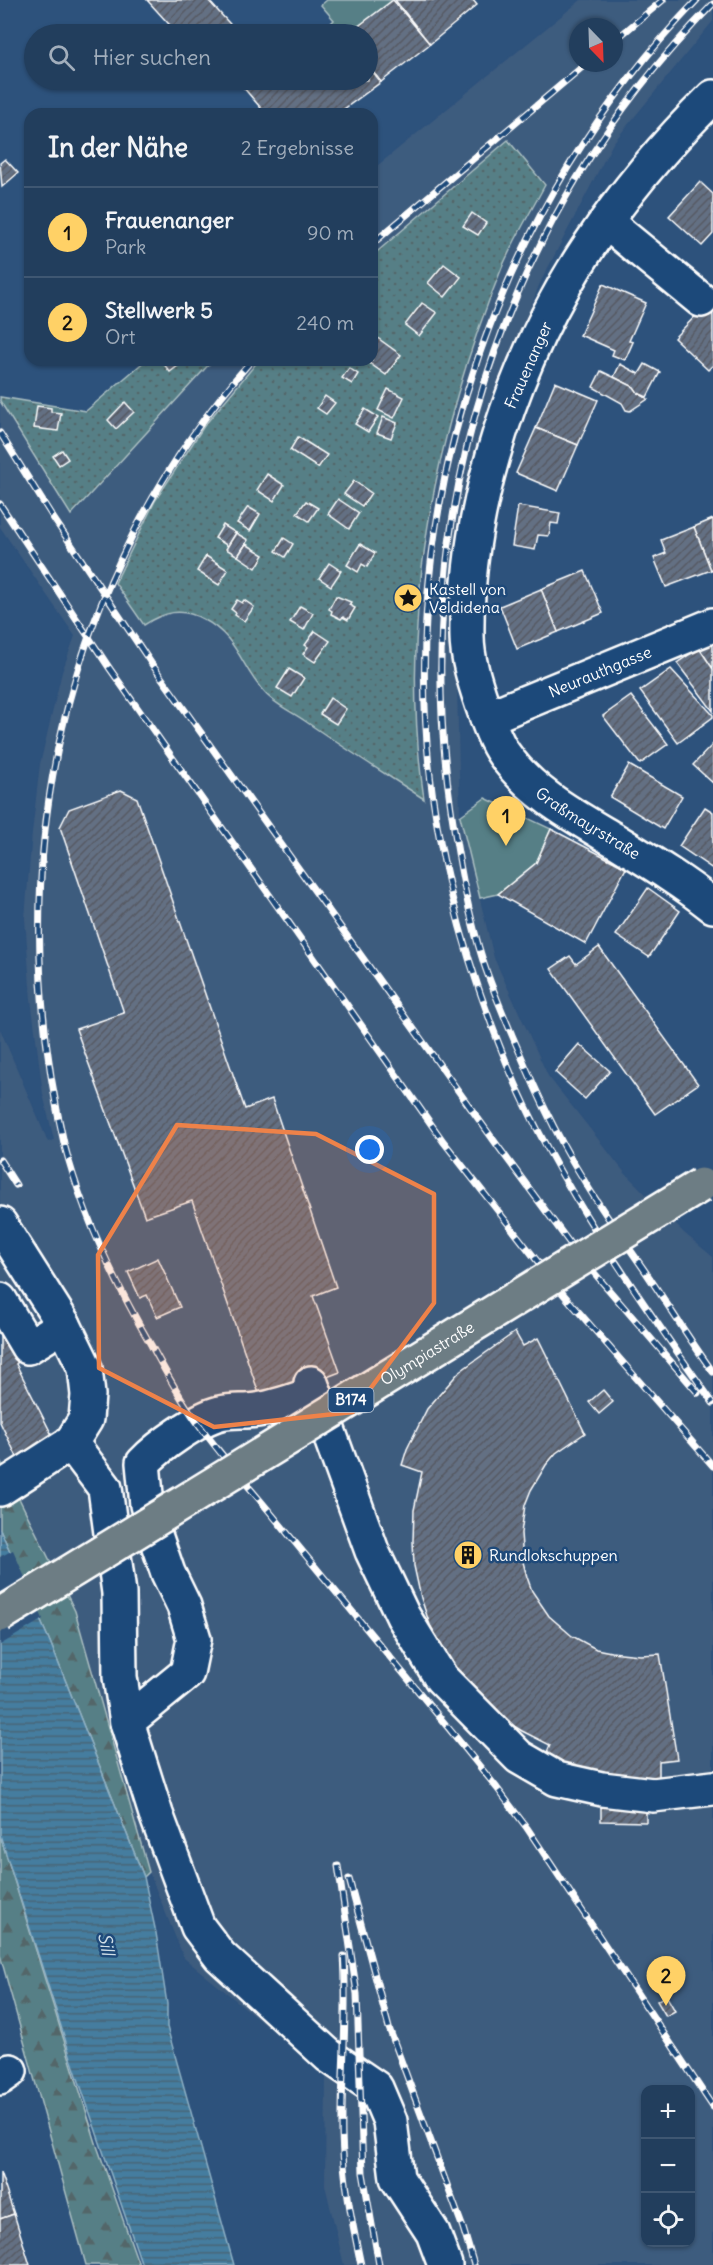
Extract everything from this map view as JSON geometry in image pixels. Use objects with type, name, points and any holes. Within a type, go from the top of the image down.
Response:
[{"type":"main road","name":"Olympiastraße","points":[[0,1615],[701,1185]]},
{"type":"street","name":"Frauenanger","points":[[487,718],[474,678],[467,638],[471,575],[478,518],[492,457],[512,398],[562,291],[588,247],[680,129],[713,97]]},
{"type":"street","points":[[606,222],[700,300]]},
{"type":"street","name":"Neurauthgasse","points":[[487,718],[713,626]]},
{"type":"street","name":"Graßmayrstraße","points":[[487,718],[503,753],[525,779],[561,808],[652,862],[713,906]]},
{"type":"street","points":[[0,1224],[64,1325],[85,1368],[88,1395],[86,1419],[71,1443],[12,1482]]},
{"type":"street","points":[[0,1300],[28,1347],[64,1325]]},
{"type":"street","points":[[127,1722],[187,1673],[194,1639],[184,1606],[168,1573],[156,1538],[147,1505],[143,1463],[154,1450],[209,1417],[233,1410],[251,1411],[267,1408],[313,1388],[372,1551],[403,1616],[441,1678],[519,1757],[557,1779],[602,1789],[652,1795],[713,1788]]},
{"type":"street","points":[[71,1443],[105,1488],[119,1593],[120,1677],[127,1722],[156,1814],[198,1927],[220,1956],[329,2056],[376,2088],[390,2121],[398,2178],[433,2234],[445,2265]]},
{"type":"highlighted area","points":[[177,1125],[316,1134],[434,1194],[434,1303],[353,1412],[214,1427],[99,1368],[98,1255]]},
{"type":"shaded area","points":[[581,0],[713,0],[713,21],[613,143],[539,285],[497,399],[456,642],[460,816],[494,958],[548,1076],[625,1173],[684,1233],[713,1257],[713,2265],[344,2265],[325,2185],[326,2074],[184,1958],[149,1872],[75,1611],[0,1460],[0,1029],[48,1142],[54,1140],[43,1094],[31,999],[25,918],[40,764],[62,672],[75,636],[0,527],[0,401],[72,515],[208,366],[254,366],[204,426],[155,501],[144,624],[169,611],[204,619],[230,639],[264,693],[424,798],[416,717],[416,643],[430,507],[467,358],[502,267],[545,185],[508,140],[378,251],[378,165]]},
{"type":"green space","points":[[327,0],[393,0],[361,24],[332,24],[334,20],[321,5]]},
{"type":"green space","points":[[508,140],[545,185],[506,259],[477,333],[440,463],[427,530],[419,597],[416,664],[417,732],[424,799],[273,700],[256,682],[232,643],[215,626],[195,615],[180,612],[166,614],[144,625],[115,583],[155,501],[204,426],[254,366],[378,366],[378,251]]},
{"type":"green space","points":[[139,366],[208,366],[71,515],[0,401],[0,397],[86,411]]},
{"type":"green space","points":[[485,798],[551,829],[536,863],[498,894],[480,898],[460,816]]},
{"type":"green space","points":[[0,1460],[75,1611],[149,1872],[144,1877],[50,1642],[0,1529]]},
{"type":"green space","points":[[0,1835],[97,2146],[139,2265],[86,2265],[0,1955]]},
{"type":"water","name":"Sill","points":[[0,1529],[50,1642],[144,1877],[156,1933],[167,2004],[167,2027],[234,2265],[142,2265],[72,2061],[0,1835]]},
{"type":"pier","points":[[13,1550],[43,1619],[0,1645],[0,1557]]},
{"type":"building","points":[[147,0],[208,0],[230,24],[169,24]]},
{"type":"building","points":[[393,0],[430,44],[381,82],[378,78],[378,24],[361,24]]},
{"type":"building","points":[[395,0],[473,0],[477,5],[430,44]]},
{"type":"building","points":[[246,90],[370,90],[345,108],[261,108]]},
{"type":"building","points":[[5,159],[18,173],[2,187],[0,163]]},
{"type":"building","points":[[700,182],[713,194],[713,234],[702,246],[669,216]]},
{"type":"building","points":[[472,213],[486,223],[478,235],[463,226]]},
{"type":"building","points":[[444,264],[461,277],[445,297],[428,283]]},
{"type":"building","points":[[603,284],[646,303],[629,341],[633,342],[625,360],[612,355],[614,350],[580,335]]},
{"type":"building","points":[[422,303],[437,313],[419,336],[405,325]]},
{"type":"building","points":[[707,304],[713,310],[713,365],[708,370],[674,338]]},
{"type":"building","points":[[378,338],[401,355],[386,375],[373,366],[378,366]]},
{"type":"building","points":[[620,364],[639,374],[645,364],[660,372],[647,397],[638,393],[634,387],[614,377]]},
{"type":"building","points":[[165,366],[178,366],[170,372]]},
{"type":"building","points":[[349,368],[358,374],[352,384],[342,378]]},
{"type":"building","points":[[601,371],[634,387],[638,393],[648,399],[630,411],[626,410],[622,403],[593,387]]},
{"type":"building","points":[[555,382],[598,400],[578,445],[536,428]]},
{"type":"building","points":[[388,389],[404,397],[394,418],[378,410]]},
{"type":"building","points":[[325,396],[335,403],[326,414],[317,408]]},
{"type":"building","points":[[125,402],[134,412],[116,429],[108,420]]},
{"type":"building","points":[[37,406],[51,408],[51,412],[61,413],[58,431],[34,428]]},
{"type":"building","points":[[365,409],[378,417],[368,432],[355,424]]},
{"type":"building","points":[[383,417],[397,423],[391,438],[377,433]]},
{"type":"building","points":[[536,428],[578,445],[558,491],[516,473]]},
{"type":"building","points":[[298,437],[327,455],[318,468],[290,450]]},
{"type":"building","points":[[62,450],[68,459],[59,465],[53,456]]},
{"type":"building","points":[[267,474],[284,485],[274,501],[257,490]]},
{"type":"building","points":[[354,481],[371,493],[362,506],[344,494]]},
{"type":"building","points":[[338,499],[359,513],[349,529],[328,514]]},
{"type":"building","points":[[306,501],[318,508],[309,521],[297,513]]},
{"type":"building","points":[[518,506],[560,513],[558,524],[551,523],[549,536],[538,535],[535,550],[512,546]]},
{"type":"building","points":[[248,507],[260,514],[250,531],[237,523]]},
{"type":"building","points":[[713,519],[713,569],[711,570],[694,527]]},
{"type":"building","points":[[223,525],[236,533],[228,546],[215,538]]},
{"type":"building","points":[[694,527],[711,570],[666,587],[654,558],[666,553],[661,540]]},
{"type":"building","points":[[236,533],[248,540],[238,556],[226,549]]},
{"type":"building","points":[[284,538],[293,544],[285,557],[276,551]]},
{"type":"building","points":[[246,544],[264,555],[256,568],[238,556]]},
{"type":"building","points":[[360,544],[375,553],[367,567],[362,564],[358,572],[347,565]]},
{"type":"building","points":[[206,556],[228,570],[219,585],[197,571]]},
{"type":"building","points":[[329,563],[341,571],[331,586],[319,578]]},
{"type":"building","points":[[585,571],[603,613],[558,632],[541,589]]},
{"type":"building","points":[[541,589],[558,632],[517,649],[500,606]]},
{"type":"building","points":[[336,596],[351,602],[349,605],[355,608],[348,620],[331,614],[332,611],[329,609]]},
{"type":"building","points":[[237,600],[242,603],[244,600],[254,607],[244,621],[231,609]]},
{"type":"building","points":[[300,606],[313,613],[304,630],[290,622]]},
{"type":"building","points":[[315,631],[330,641],[315,662],[303,654],[308,647],[305,645]]},
{"type":"building","points":[[713,643],[713,669],[699,648]]},
{"type":"building","points":[[699,648],[713,669],[713,711],[677,663]]},
{"type":"building","points":[[289,669],[304,678],[292,697],[277,688]]},
{"type":"building","points":[[671,669],[713,715],[678,743],[640,691]]},
{"type":"building","points":[[631,696],[668,744],[640,764],[603,716]]},
{"type":"building","points":[[330,698],[346,709],[336,724],[320,714]]},
{"type":"building","points":[[713,744],[713,783],[693,765]]},
{"type":"building","points":[[629,765],[682,796],[663,829],[610,797]]},
{"type":"building","points":[[121,790],[137,798],[245,1109],[272,1099],[336,1287],[313,1296],[340,1372],[262,1402],[192,1201],[145,1217],[76,1029],[124,1013],[60,827],[69,809]]},
{"type":"building","points":[[705,807],[713,812],[713,869],[679,846]]},
{"type":"building","points":[[551,829],[626,868],[586,944],[498,894],[536,863]]},
{"type":"building","points":[[648,888],[680,911],[649,957],[616,935]]},
{"type":"building","points":[[599,947],[698,1084],[655,1114],[551,969],[570,956],[576,964]]},
{"type":"building","points":[[579,1044],[610,1071],[585,1099],[555,1072]]},
{"type":"building","points":[[158,1258],[180,1307],[157,1317],[147,1295],[140,1298],[128,1272]]},
{"type":"building","points":[[0,1326],[19,1361],[16,1364],[56,1443],[19,1461],[0,1422]]},
{"type":"building","name":"Rundlokschuppen","points":[[515,1332],[523,1346],[538,1338],[585,1433],[556,1453],[531,1490],[525,1505],[521,1533],[523,1562],[527,1577],[532,1591],[549,1616],[572,1636],[596,1649],[640,1655],[660,1654],[677,1759],[659,1761],[659,1783],[543,1762],[550,1745],[497,1715],[457,1672],[442,1650],[421,1598],[414,1566],[413,1541],[414,1510],[422,1472],[402,1465],[407,1449],[427,1409],[459,1372]]},
{"type":"building","points":[[603,1390],[613,1402],[599,1414],[589,1402]]},
{"type":"building","points":[[601,1801],[646,1802],[646,1822],[601,1821]]},
{"type":"building","points":[[666,1995],[675,2011],[666,2016],[657,2001]]},
{"type":"building","points":[[0,2172],[14,2214],[0,2219]]},
{"type":"building","points":[[14,2214],[30,2265],[0,2265],[0,2219]]},
{"type":"railway","points":[[623,33],[663,0]]},
{"type":"railway","points":[[697,0],[628,79],[569,166],[519,258],[479,354],[450,454],[432,557],[424,661],[429,766],[446,873],[464,942],[499,1044],[519,1092],[568,1185],[653,1318],[713,1403]]},
{"type":"railway","points":[[713,4],[639,88],[577,178],[526,275],[487,376],[459,481],[444,589],[441,698],[451,809],[461,868],[478,945],[497,999],[536,1090],[572,1160],[589,1189],[713,1372]]},
{"type":"railway","points":[[378,239],[576,72]]},
{"type":"railway","points":[[247,366],[186,444],[133,534],[92,629],[62,728],[45,830],[40,934],[46,1038],[64,1143],[80,1195],[112,1272],[162,1365],[191,1413],[227,1461],[497,1788],[527,1828],[713,2107]]},
{"type":"railway","points":[[0,433],[52,516],[151,663],[500,1149],[577,1253],[698,1393]]},
{"type":"railway","points":[[0,504],[110,669],[443,1141],[564,1295],[713,1466]]},
{"type":"railway","points":[[0,1160],[16,1185]]},
{"type":"railway","points":[[338,1866],[357,1994],[363,2173],[379,2265]]},
{"type":"railway","points":[[349,1879],[389,2028],[463,2228],[474,2265]]},
{"type":"railway","points":[[344,1956],[343,2150],[348,2200],[361,2265]]},
{"type":"place","name":"Kastell von Veldidena","points":[[408,598]]},
{"type":"place","name":"Frauenanger","points":[[506,846]]},
{"type":"place","name":"Rundlokschuppen","points":[[468,1555]]},
{"type":"place","name":"Stellwerk 5","points":[[666,2006]]}]
